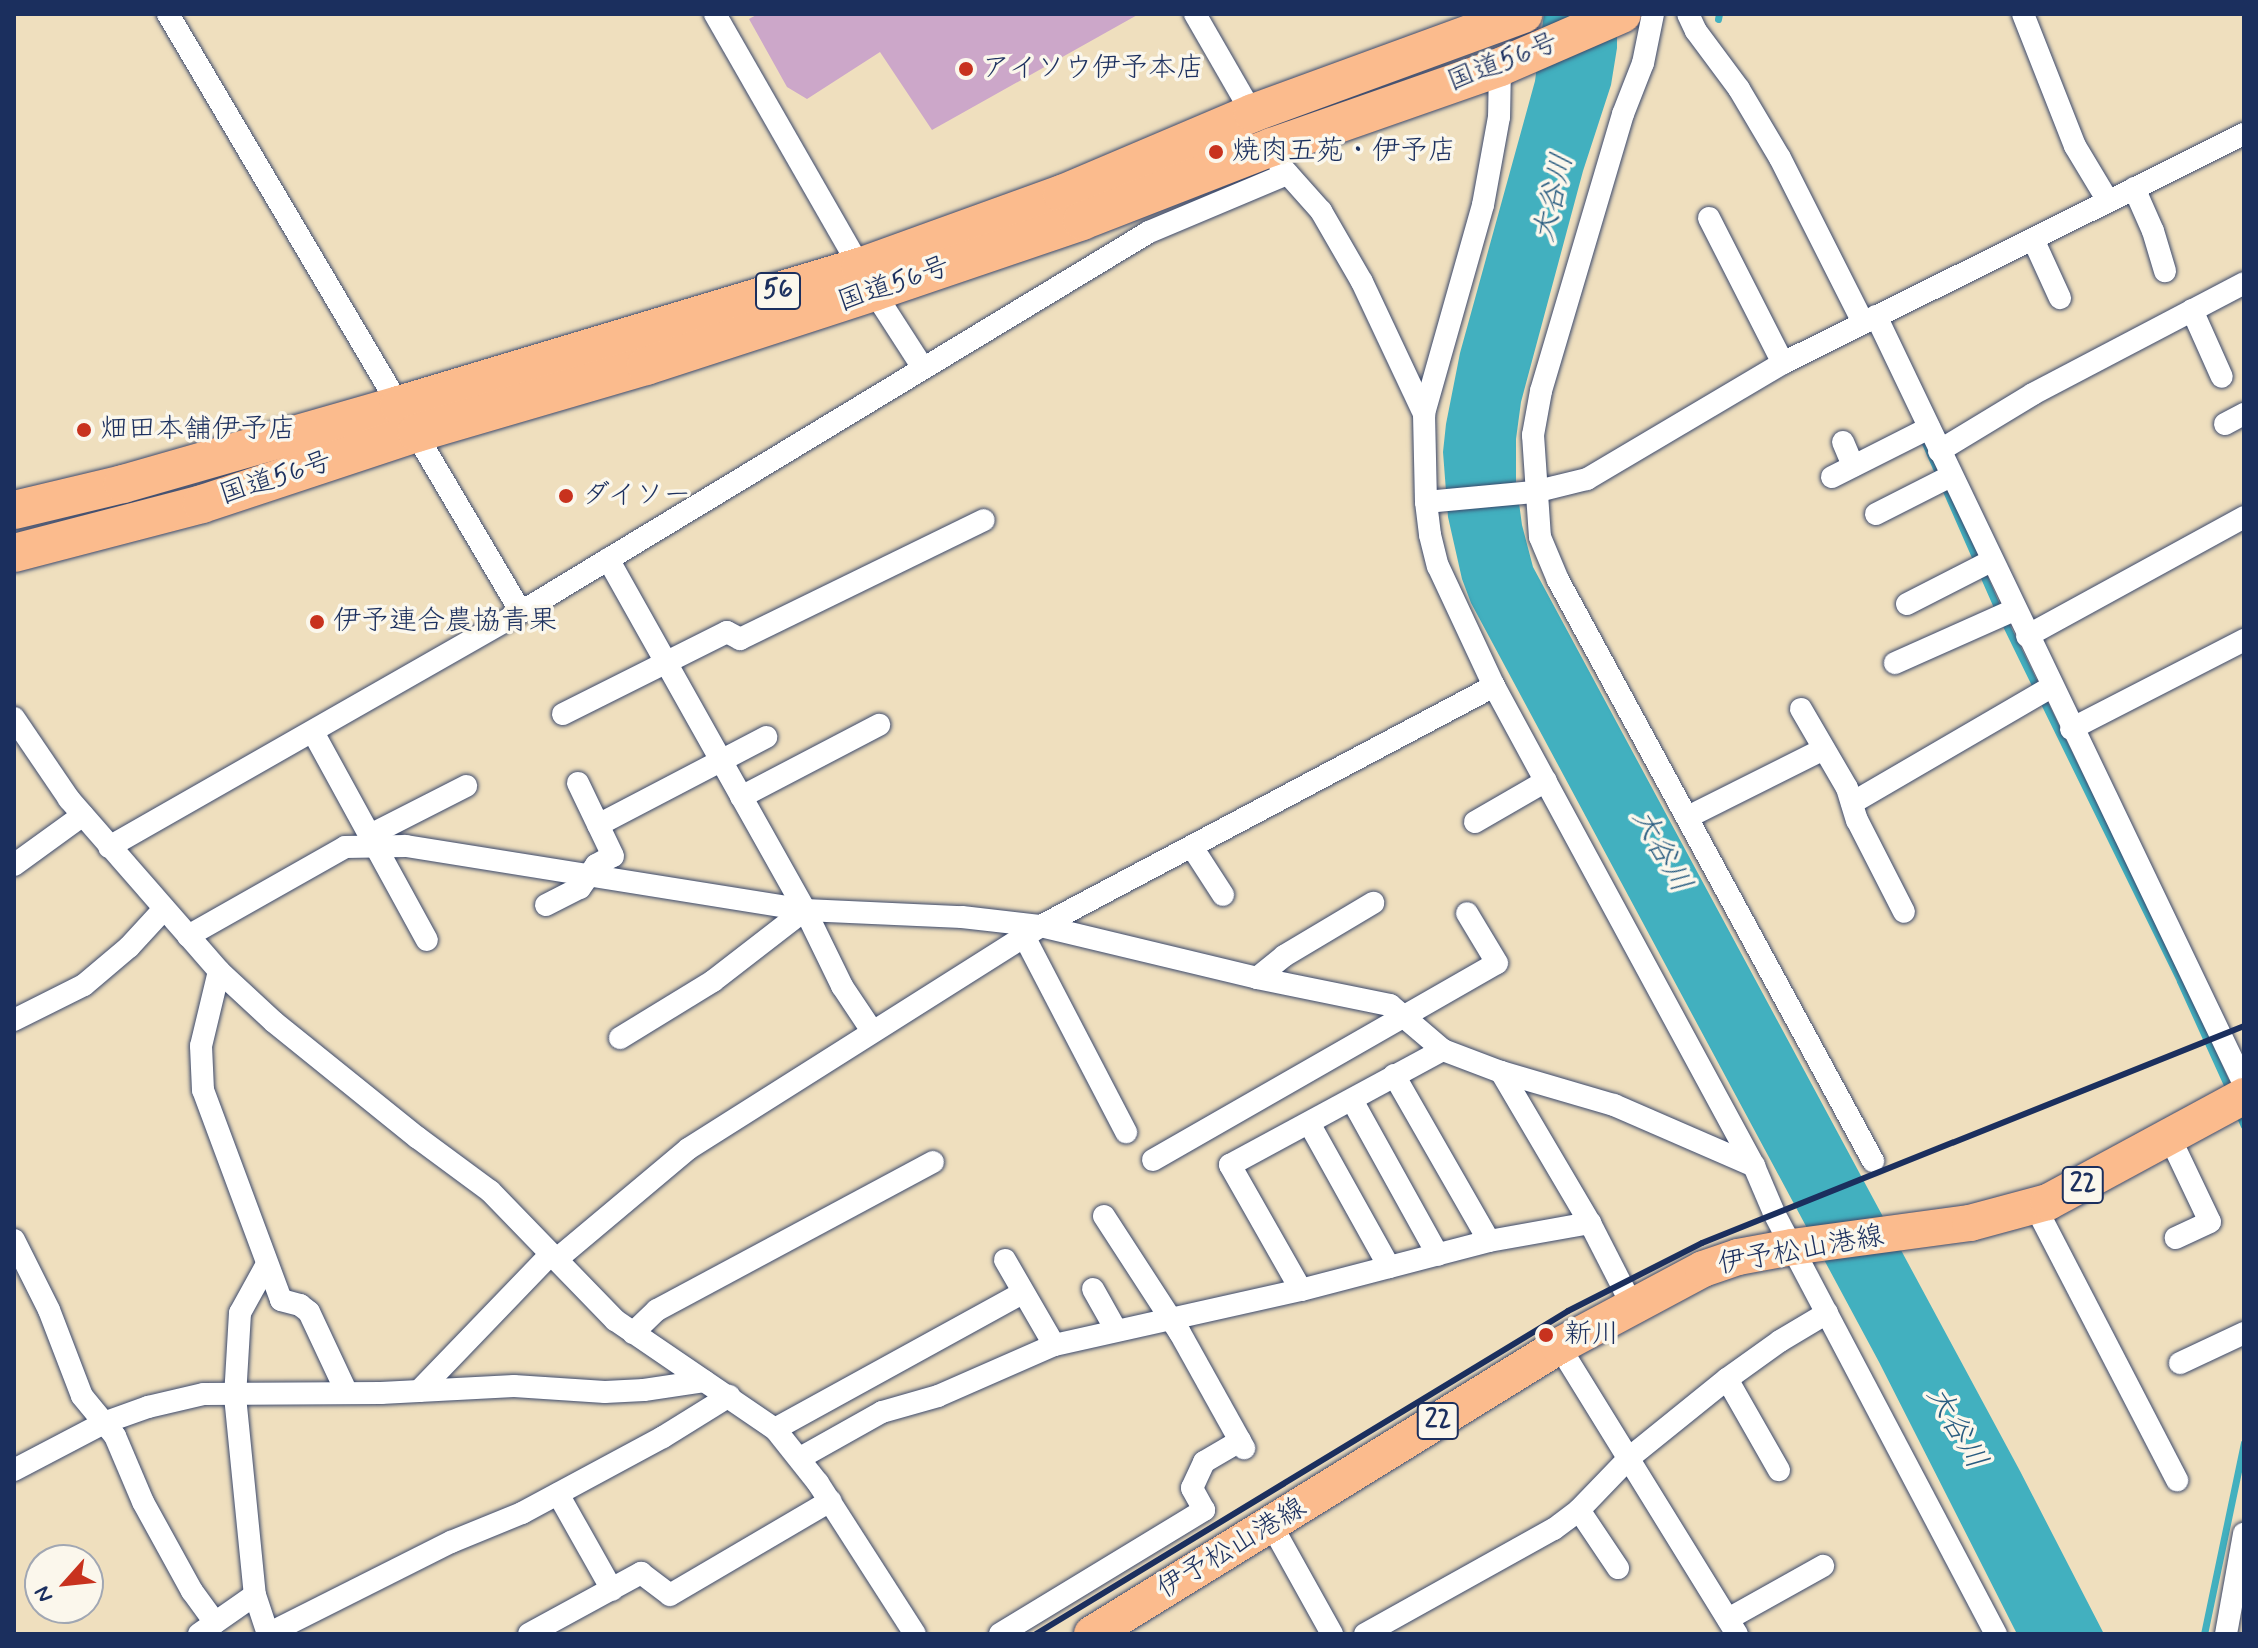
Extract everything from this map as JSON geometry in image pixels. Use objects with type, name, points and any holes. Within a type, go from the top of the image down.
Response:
[{"type":"highway","name":"国道56号","points":[[14,510],[646,366],[867,279],[1253,113],[1523,14]]},
{"type":"highway","name":"国道56号","points":[[867,279],[1082,221],[1280,161],[1622,14]]},
{"type":"highway","name":"国道56号","points":[[14,553],[202,504],[408,419]]},
{"type":"main road","name":"伊予松山港線","points":[[1092,1634],[1272,1526],[1559,1346],[1703,1269],[1738,1257],[1970,1223],[2035,1206],[2095,1179],[2244,1096]]},
{"type":"street","points":[[168,14],[521,612]]},
{"type":"street","points":[[715,14],[867,279],[923,368]]},
{"type":"street","points":[[1195,14],[1280,161],[1321,211],[1342,246],[1424,414]]},
{"type":"street","points":[[1653,14],[1643,63],[1623,114],[1541,391],[1533,435],[1530,492],[1540,537],[1558,580],[1873,1161]]},
{"type":"street","points":[[1688,14],[1696,31],[1739,89],[1780,158],[1929,428],[2244,1084]]},
{"type":"street","points":[[2023,14],[2075,146],[2108,201]]},
{"type":"street","points":[[1507,64],[1483,205],[1424,414],[1438,566],[1494,686],[1797,1247],[1827,1313],[1996,1634]]},
{"type":"street","points":[[1431,502],[1530,492],[1587,479],[1783,363],[2244,134]]},
{"type":"street","points":[[109,847],[521,612],[1149,232],[1280,161]]},
{"type":"street","points":[[2134,188],[2153,231],[2165,271]]},
{"type":"street","points":[[1709,218],[1783,363]]},
{"type":"street","points":[[2033,239],[2060,298]]},
{"type":"street","points":[[1939,451],[2033,394],[2244,283]]},
{"type":"street","points":[[2192,310],[2222,377]]},
{"type":"street","points":[[1832,477],[1929,428]]},
{"type":"street","points":[[1843,442],[1853,466]]},
{"type":"street","points":[[1876,514],[1951,476]]},
{"type":"street","points":[[2027,636],[2244,517]]},
{"type":"street","points":[[563,714],[727,632],[740,639],[984,520]]},
{"type":"street","points":[[608,559],[805,910],[842,986],[872,1031]]},
{"type":"street","points":[[1907,604],[1991,561]]},
{"type":"street","points":[[1895,663],[2014,610]]},
{"type":"street","points":[[2071,729],[2244,640]]},
{"type":"street","points":[[419,1391],[554,1256],[688,1149],[1033,932],[1494,686]]},
{"type":"street","points":[[1852,803],[2051,687]]},
{"type":"street","points":[[1801,709],[1822,750],[1847,788],[1857,820],[1904,912]]},
{"type":"street","points":[[14,718],[83,815],[219,971],[274,1022],[418,1138],[490,1191],[615,1320],[775,1429],[830,1501],[915,1634]]},
{"type":"street","points":[[741,797],[879,725]]},
{"type":"street","points":[[313,732],[427,940]]},
{"type":"street","points":[[598,825],[720,758],[766,737]]},
{"type":"street","points":[[1688,817],[1822,750]]},
{"type":"street","points":[[1475,822],[1546,781]]},
{"type":"street","points":[[546,905],[580,888],[596,865],[613,856],[578,783]]},
{"type":"street","points":[[188,936],[345,847],[373,841],[466,786]]},
{"type":"street","points":[[14,865],[83,815]]},
{"type":"street","points":[[373,841],[805,910],[962,917],[1390,1005],[1443,1050],[1501,1072],[1614,1105],[1754,1166]]},
{"type":"street","points":[[1192,847],[1223,895]]},
{"type":"street","points":[[1257,978],[1284,956],[1373,903]]},
{"type":"street","points":[[14,1020],[84,985],[129,947],[164,909]]},
{"type":"street","points":[[620,1038],[713,981],[805,910]]},
{"type":"street","points":[[1153,1160],[1497,963],[1467,913]]},
{"type":"street","points":[[1033,932],[1126,1132]]},
{"type":"street","points":[[219,971],[201,1046],[203,1090],[281,1300],[300,1305],[309,1312],[346,1391]]},
{"type":"street","points":[[1301,1290],[1230,1165],[1443,1050]]},
{"type":"street","points":[[1501,1072],[1590,1223],[1632,1305]]},
{"type":"street","points":[[1394,1075],[1489,1241]]},
{"type":"street","points":[[1352,1100],[1438,1255]]},
{"type":"street","points":[[1309,1123],[1389,1267]]},
{"type":"street","points":[[2170,1138],[2210,1222],[2176,1238]]},
{"type":"street","points":[[633,1333],[657,1310],[933,1162]]},
{"type":"street","points":[[2035,1206],[2177,1480]]},
{"type":"street","points":[[1000,1634],[1204,1510],[1192,1488],[1204,1462],[1242,1445],[1170,1319],[1104,1216]]},
{"type":"street","points":[[800,1458],[882,1412],[938,1396],[1054,1345],[1301,1290],[1489,1241],[1590,1223]]},
{"type":"street","points":[[14,1240],[49,1310],[82,1396],[106,1422],[143,1502],[192,1591],[207,1628],[255,1595]]},
{"type":"street","points":[[1005,1260],[1054,1345]]},
{"type":"street","points":[[267,1264],[240,1313],[235,1396],[255,1595],[268,1634],[451,1542],[558,1494],[663,1437],[729,1396]]},
{"type":"street","points":[[1093,1289],[1116,1330]]},
{"type":"street","points":[[775,1429],[1022,1293]]},
{"type":"street","points":[[1365,1634],[1537,1540],[1579,1510],[1629,1458],[1727,1379],[1827,1313]]},
{"type":"street","points":[[2180,1363],[2244,1333]]},
{"type":"street","points":[[1559,1346],[1732,1627],[1823,1566]]},
{"type":"street","points":[[1727,1379],[1779,1470]]},
{"type":"street","points":[[14,1470],[106,1422],[148,1407],[204,1394],[235,1396],[514,1386],[644,1390],[704,1381]]},
{"type":"street","points":[[558,1494],[612,1590]]},
{"type":"street","points":[[529,1634],[641,1573],[670,1595],[830,1501]]},
{"type":"street","points":[[1579,1510],[1618,1568]]},
{"type":"street","points":[[1272,1526],[1332,1634]]},
{"type":"street","points":[[2227,1633],[2244,1534]]},
{"type":"water","name":"大谷川","points":[[1544,14],[1617,14],[1617,48],[1611,85],[1583,171],[1521,402],[1516,439],[1516,481],[1522,525],[1533,567],[2020,1471],[2104,1634],[2017,1634],[1879,1362],[1471,603],[1462,579],[1448,517],[1443,452],[1446,424],[1460,353],[1535,81]]},
{"type":"building","name":"アイソウ伊予本店","points":[[758,14],[1139,14],[932,130],[880,52],[807,99],[787,87],[749,19]]},
{"type":"waterway","points":[[1718,19],[1719,14]]},
{"type":"waterway","points":[[1922,436],[1999,611],[2180,981],[2230,1091]]},
{"type":"waterway","points":[[2237,1110],[2244,1126]]},
{"type":"waterway","points":[[2204,1634],[2244,1443]]},
{"type":"railway","points":[[1036,1634],[1568,1311],[1702,1243],[2244,1026]]},
{"type":"place","name":"アイソウ伊予本店","points":[[966,69]]},
{"type":"place","name":"焼肉五苑・伊予店","points":[[1216,152]]},
{"type":"place","name":"畑田本舗伊予店","points":[[84,430]]},
{"type":"place","name":"ダイソー","points":[[566,496]]},
{"type":"place","name":"伊予連合農協青果","points":[[317,622]]},
{"type":"place","name":"新川","points":[[1546,1335]]}]
